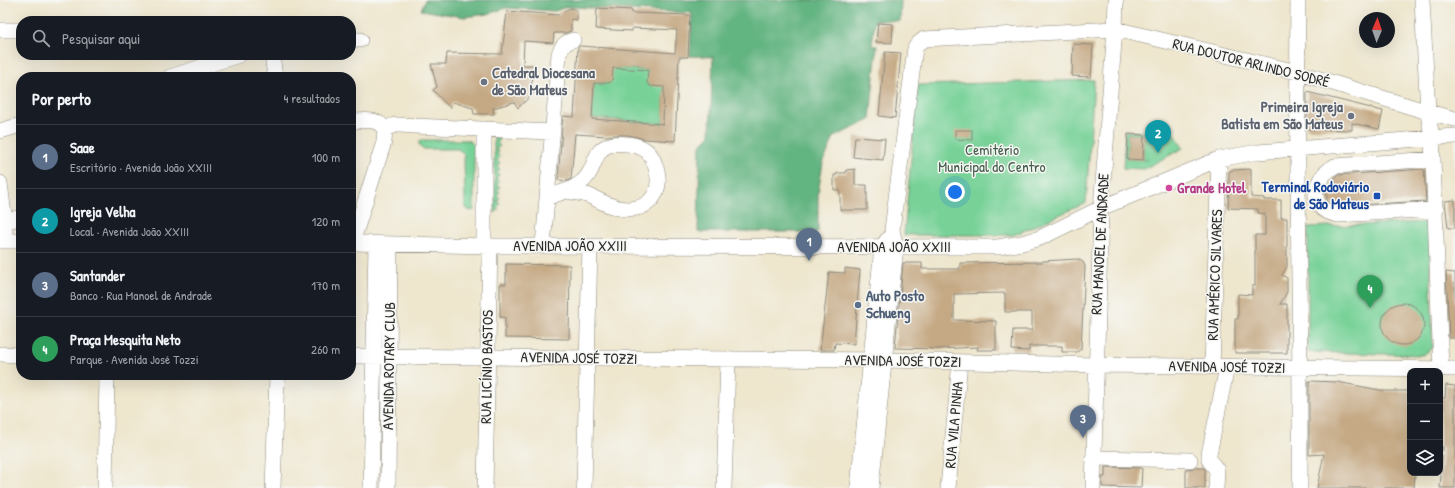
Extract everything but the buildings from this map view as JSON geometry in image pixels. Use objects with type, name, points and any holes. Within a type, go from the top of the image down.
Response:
[{"type":"street","name":"RUA MANOEL DE ANDRADE","points":[[1093,488],[1095,365],[1101,208],[1116,0]]},
{"type":"street","points":[[1298,0],[1297,72],[1299,149],[1300,488]]},
{"type":"street","points":[[1422,0],[1428,112],[1432,138],[1448,369]]},
{"type":"street","name":"RUA DOUTOR ARLINDO SODRÉ","points":[[889,247],[915,48],[924,39],[932,37],[1115,29],[1297,72],[1455,119]]},
{"type":"street","points":[[0,30],[16,30]]},
{"type":"street","points":[[544,246],[546,198],[559,54],[562,47],[567,42],[573,40]]},
{"type":"street","points":[[186,72],[223,60]]},
{"type":"street","points":[[273,60],[274,72]]},
{"type":"street","points":[[356,121],[380,122],[385,129],[384,142],[356,228]]},
{"type":"street","points":[[385,129],[398,124],[552,132]]},
{"type":"street","points":[[0,131],[16,126]]},
{"type":"street","name":"RUA LICÍNIO BASTOS","points":[[484,129],[487,246],[485,488]]},
{"type":"street","points":[[1299,149],[1455,136]]},
{"type":"street","points":[[546,198],[566,191],[587,177],[599,151],[604,147],[614,144],[640,147],[648,152],[654,160],[658,171],[659,180],[657,191],[651,201],[642,206],[627,209],[614,207],[587,195],[566,191]]},
{"type":"street","name":"AVENIDA JOÃO XXIII","points":[[356,243],[487,246],[998,247],[1040,238],[1101,208],[1220,160],[1258,152],[1299,149]]},
{"type":"street","points":[[1433,159],[1335,166],[1323,175],[1318,183],[1316,191],[1318,201],[1322,208],[1338,216],[1436,208]]},
{"type":"street","name":"RUA AMÉRICO SILVARES","points":[[1212,367],[1220,160]]},
{"type":"street","points":[[0,183],[5,222],[2,241],[16,241]]},
{"type":"street","points":[[5,222],[16,219]]},
{"type":"street","name":"AVENIDA ROTARY CLUB","points":[[371,488],[373,356],[383,244]]},
{"type":"street","name":"AVENIDA ROTARY CLUB","points":[[383,244],[390,357],[388,488]]},
{"type":"street","points":[[584,488],[590,246]]},
{"type":"street","points":[[871,488],[878,360],[889,247]]},
{"type":"street","points":[[0,354],[16,355]]},
{"type":"street","name":"AVENIDA JOSÉ TOZZI","points":[[356,356],[878,360],[1212,367],[1448,369]]},
{"type":"street","points":[[724,488],[728,359]]},
{"type":"street","points":[[858,488],[878,360]]},
{"type":"street","name":"RUA VILA PINHA","points":[[948,488],[960,362]]},
{"type":"street","points":[[1216,488],[1218,470],[1209,460],[1209,454],[1227,367]]},
{"type":"street","points":[[105,488],[107,380]]},
{"type":"street","points":[[273,488],[278,380]]},
{"type":"street","points":[[1093,458],[1190,460]]},
{"type":"street","points":[[371,461],[388,461]]},
{"type":"green space","points":[[425,0],[901,0],[900,21],[875,20],[872,46],[877,46],[870,120],[834,137],[823,163],[818,193],[818,232],[698,232],[700,145],[710,135],[713,57],[690,56],[692,13],[572,7],[566,7],[555,11],[506,8],[488,14],[464,17],[421,10]]},
{"type":"green space","points":[[595,66],[665,72],[663,124],[592,118]]},
{"type":"green space","name":"Cemitério Municipal do Centro","points":[[1094,80],[1086,203],[1014,235],[904,235],[918,85]]},
{"type":"green space","points":[[1125,131],[1175,134],[1183,148],[1144,169],[1123,168]],"holes":[[[1128,134],[1148,135],[1148,137],[1144,137],[1143,159],[1147,160],[1127,159]]]},
{"type":"green space","points":[[494,137],[497,137],[500,140],[497,143],[500,146],[496,149],[499,152],[497,154],[500,157],[497,160],[500,163],[497,166],[500,169],[497,172],[499,175],[496,178],[499,181],[497,184],[500,187],[497,189],[500,192],[497,195],[500,198],[497,201],[500,204],[497,207],[499,209],[495,213]]},
{"type":"green space","points":[[421,140],[468,140],[474,145],[474,210],[470,211],[465,207],[464,154],[458,149],[424,149],[420,147],[419,143]]},
{"type":"green space","points":[[1429,222],[1433,348],[1423,355],[1308,352],[1308,227]]},
{"type":"place","name":"Catedral Diocesana de São Mateus","points":[[484,82]]},
{"type":"place","name":"Primeira Igreja Batista em São Mateus","points":[[1351,116]]},
{"type":"place","name":"Igreja Velha","points":[[1158,153]]},
{"type":"place","name":"Grande Hotel","points":[[1169,188]]},
{"type":"place","name":"Terminal Rodoviário de São Mateus","points":[[1377,196]]},
{"type":"place","name":"Saae","points":[[809,261]]},
{"type":"place","name":"Auto Posto Schueng","points":[[858,305]]},
{"type":"place","name":"Praça Mesquita Neto","points":[[1370,308]]},
{"type":"place","name":"Santander","points":[[1083,438]]}]
